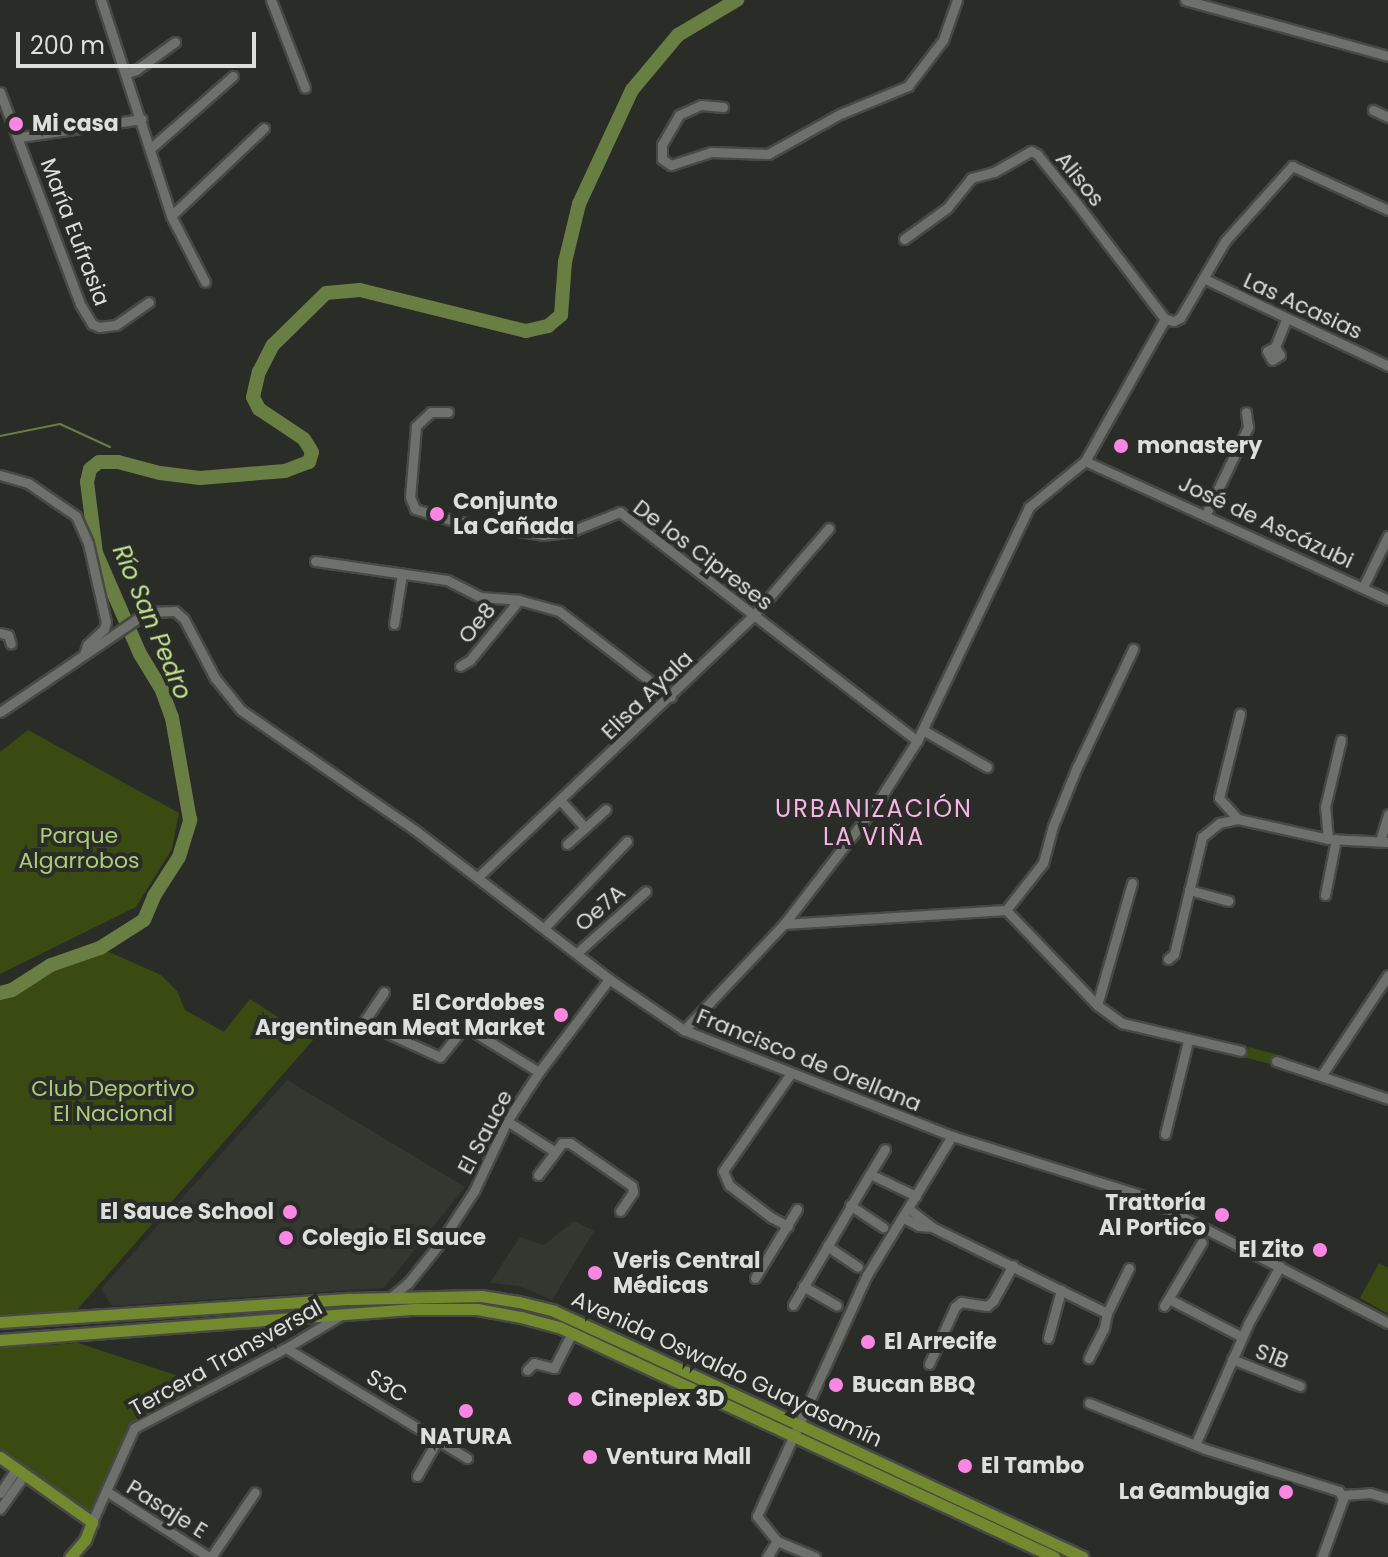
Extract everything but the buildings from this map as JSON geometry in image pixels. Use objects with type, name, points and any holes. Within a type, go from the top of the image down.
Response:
[{"type":"main road","name":"Avenida Oswaldo Guayasamín","points":[[0,1322],[390,1298],[481,1296],[554,1311],[1054,1557]]},
{"type":"main road","name":"Avenida Oswaldo Guayasamín","points":[[0,1340],[341,1315],[477,1309],[521,1317],[572,1333],[1082,1557]]},
{"type":"main road","points":[[0,1457],[92,1522],[87,1536],[70,1557]]},
{"type":"street","points":[[271,0],[305,88]]},
{"type":"street","points":[[723,107],[701,105],[679,115],[662,145],[662,159],[671,165],[711,152],[768,154],[840,114],[908,86],[943,40],[957,0]]},
{"type":"street","points":[[1185,0],[1388,56]]},
{"type":"street","points":[[105,2],[171,216],[205,282]]},
{"type":"street","points":[[127,73],[175,42]]},
{"type":"street","points":[[151,148],[233,76]]},
{"type":"street","name":"María Eufrasia","points":[[0,92],[20,137],[80,304],[92,324],[99,327],[116,325],[149,302]]},
{"type":"street","points":[[1373,110],[1388,117]]},
{"type":"street","points":[[20,137],[142,119]]},
{"type":"street","points":[[171,216],[264,128]]},
{"type":"street","name":"Alisos","points":[[904,239],[947,208],[971,178],[994,172],[1031,151],[1037,154],[1075,201],[1165,319]]},
{"type":"street","points":[[684,1030],[784,924],[876,805],[923,730],[1029,507],[1085,461],[1165,319],[1174,321],[1180,318],[1225,241],[1292,166],[1388,210]]},
{"type":"street","name":"Las Acasias","points":[[1203,278],[1388,366]]},
{"type":"street","points":[[1275,347],[1287,318]]},
{"type":"street","name":"De los Cipreses","points":[[448,412],[431,412],[416,426],[410,497],[415,509],[454,521],[543,535],[569,532],[620,512],[917,741]]},
{"type":"street","points":[[1206,514],[1248,427],[1246,412]]},
{"type":"street","name":"José de Ascázubi","points":[[1085,461],[1388,600]]},
{"type":"street","points":[[0,475],[28,483],[76,516],[88,543],[106,622],[104,629],[87,645],[84,655],[0,712]]},
{"type":"street","name":"Elisa Ayala","points":[[478,877],[753,616],[829,528]]},
{"type":"street","points":[[1363,587],[1388,536]]},
{"type":"street","points":[[315,561],[447,580],[480,597],[519,600],[559,611],[671,697]]},
{"type":"street","points":[[394,624],[402,574]]},
{"type":"street","name":"Oe8","points":[[460,666],[470,660],[519,600]]},
{"type":"street","name":"Francisco de Orellana","points":[[84,655],[141,616],[160,609],[181,615],[211,673],[241,710],[478,877],[609,979],[684,1030],[952,1136],[1140,1195],[1388,1323]]},
{"type":"street","points":[[0,633],[8,635],[11,644]]},
{"type":"street","points":[[784,924],[1006,910],[1043,863],[1058,813],[1133,649]]},
{"type":"street","points":[[1238,819],[1219,798],[1240,714]]},
{"type":"street","points":[[923,730],[987,767]]},
{"type":"street","points":[[1325,895],[1332,839],[1325,807],[1341,740]]},
{"type":"street","points":[[561,801],[585,828]]},
{"type":"street","points":[[567,844],[606,809]]},
{"type":"street","points":[[1168,959],[1174,954],[1202,837],[1209,828],[1238,819],[1332,839],[1384,841],[1388,814]]},
{"type":"street","points":[[544,928],[627,841]]},
{"type":"street","points":[[1097,1005],[1132,883]]},
{"type":"street","points":[[1189,890],[1229,901]]},
{"type":"street","name":"Oe7A","points":[[578,952],[646,891]]},
{"type":"street","points":[[1006,910],[1097,1005],[1122,1023],[1188,1041],[1241,1051]]},
{"type":"street","points":[[1321,1076],[1388,975]]},
{"type":"street","name":"El Sauce","points":[[390,1298],[408,1283],[440,1243],[474,1191],[507,1121],[539,1072],[609,979]]},
{"type":"street","points":[[384,992],[365,1020],[374,1027],[440,1057],[460,1032],[469,1029],[539,1072]]},
{"type":"street","points":[[1165,1134],[1188,1041]]},
{"type":"street","points":[[1276,1061],[1388,1099]]},
{"type":"street","points":[[788,1226],[729,1185],[723,1171],[791,1073]]},
{"type":"street","points":[[507,1121],[554,1151]]},
{"type":"street","points":[[815,1557],[777,1541],[757,1516],[867,1275],[952,1136]]},
{"type":"street","points":[[538,1175],[554,1151],[562,1143],[570,1143],[632,1186],[633,1192],[620,1211]]},
{"type":"street","points":[[793,1305],[885,1149]]},
{"type":"street","points":[[870,1174],[916,1196]]},
{"type":"street","points":[[850,1205],[883,1227]]},
{"type":"street","points":[[755,1278],[797,1209]]},
{"type":"street","points":[[906,1213],[1107,1313]]},
{"type":"street","points":[[1202,1242],[1167,1302],[1242,1337]]},
{"type":"street","points":[[827,1246],[858,1267]]},
{"type":"street","points":[[929,1364],[955,1307],[961,1302],[987,1306],[1001,1293],[1013,1265]]},
{"type":"street","points":[[1195,1445],[1242,1337],[1280,1266]]},
{"type":"street","points":[[1089,1358],[1129,1268]]},
{"type":"street","points":[[803,1286],[837,1306]]},
{"type":"street","points":[[1048,1338],[1061,1290]]},
{"type":"street","name":"Tercera Transversal","points":[[92,1522],[134,1428],[286,1348],[341,1315]]},
{"type":"street","points":[[527,1370],[534,1363],[554,1368],[572,1333]]},
{"type":"street","name":"S3C","points":[[286,1348],[467,1458]]},
{"type":"street","name":"S1B","points":[[1232,1359],[1300,1386]]},
{"type":"street","points":[[1089,1403],[1195,1445],[1343,1495],[1370,1493],[1388,1498]]},
{"type":"street","points":[[417,1476],[438,1439]]},
{"type":"street","points":[[0,1493],[21,1471]]},
{"type":"street","points":[[0,1509],[21,1471]]},
{"type":"street","name":"Pasaje E","points":[[106,1491],[210,1557]]},
{"type":"street","points":[[210,1557],[255,1492]]},
{"type":"street","points":[[1322,1557],[1343,1495]]},
{"type":"street","points":[[767,1557],[777,1541]]},
{"type":"shaded area","name":"Colegio El Sauce","points":[[287,1080],[465,1187],[384,1288],[112,1306],[101,1289]]},
{"type":"shaded area","points":[[574,1221],[594,1231],[552,1300],[519,1286],[490,1283],[520,1237],[544,1245]]},
{"type":"green space","name":"Parque Algarrobos","points":[[28,730],[179,813],[172,849],[136,907],[0,974],[0,752]]},
{"type":"green space","name":"Club Deportivo El Nacional","points":[[100,948],[161,975],[177,991],[185,1010],[224,1032],[250,999],[313,1040],[76,1311],[0,1316],[0,993],[12,990],[51,965]]},
{"type":"green space","points":[[1249,1047],[1279,1055],[1276,1066],[1246,1058]]},
{"type":"green space","points":[[1379,1263],[1388,1268],[1388,1314],[1360,1298]]},
{"type":"green space","points":[[78,1343],[209,1386],[133,1427],[91,1526],[0,1458],[0,1348]]},
{"type":"waterway","name":"Río San Pedro","points":[[0,993],[12,990],[51,965],[100,948],[144,920],[154,896],[179,857],[190,820],[172,718],[162,690],[140,654],[96,553],[87,482],[90,469],[99,462],[118,462],[160,473],[200,478],[285,471],[309,462],[312,452],[304,439],[259,409],[253,397],[259,372],[273,345],[326,293],[360,290],[526,331],[548,326],[561,315],[565,262],[579,204],[632,90],[678,35],[737,0]]},
{"type":"waterway","points":[[0,436],[60,424],[110,447]]},
{"type":"place","name":"Mi casa","points":[[16,124]]},
{"type":"place","name":"monastery","points":[[1121,446]]},
{"type":"place","name":"Conjunto La Cañada","points":[[437,514]]},
{"type":"place","name":"El Cordobes Argentinean Meat Market","points":[[561,1015]]},
{"type":"place","name":"El Sauce School","points":[[290,1212]]},
{"type":"place","name":"Trattoría Al Portico","points":[[1222,1215]]},
{"type":"place","name":"Colegio El Sauce","points":[[286,1238]]},
{"type":"place","name":"El Zito","points":[[1320,1250]]},
{"type":"place","name":"Veris Central Médicas","points":[[595,1273]]},
{"type":"place","name":"El Arrecife","points":[[868,1342]]},
{"type":"place","name":"Bucan BBQ","points":[[836,1385]]},
{"type":"place","name":"Cineplex 3D","points":[[575,1399]]},
{"type":"place","name":"NATURA","points":[[466,1411]]},
{"type":"place","name":"Ventura Mall","points":[[590,1457]]},
{"type":"place","name":"El Tambo","points":[[965,1466]]},
{"type":"place","name":"La Gambugia","points":[[1286,1492]]},
{"type":"district","name":"URBANIZACIÓN LA VIÑA","points":[[874,823]]}]
